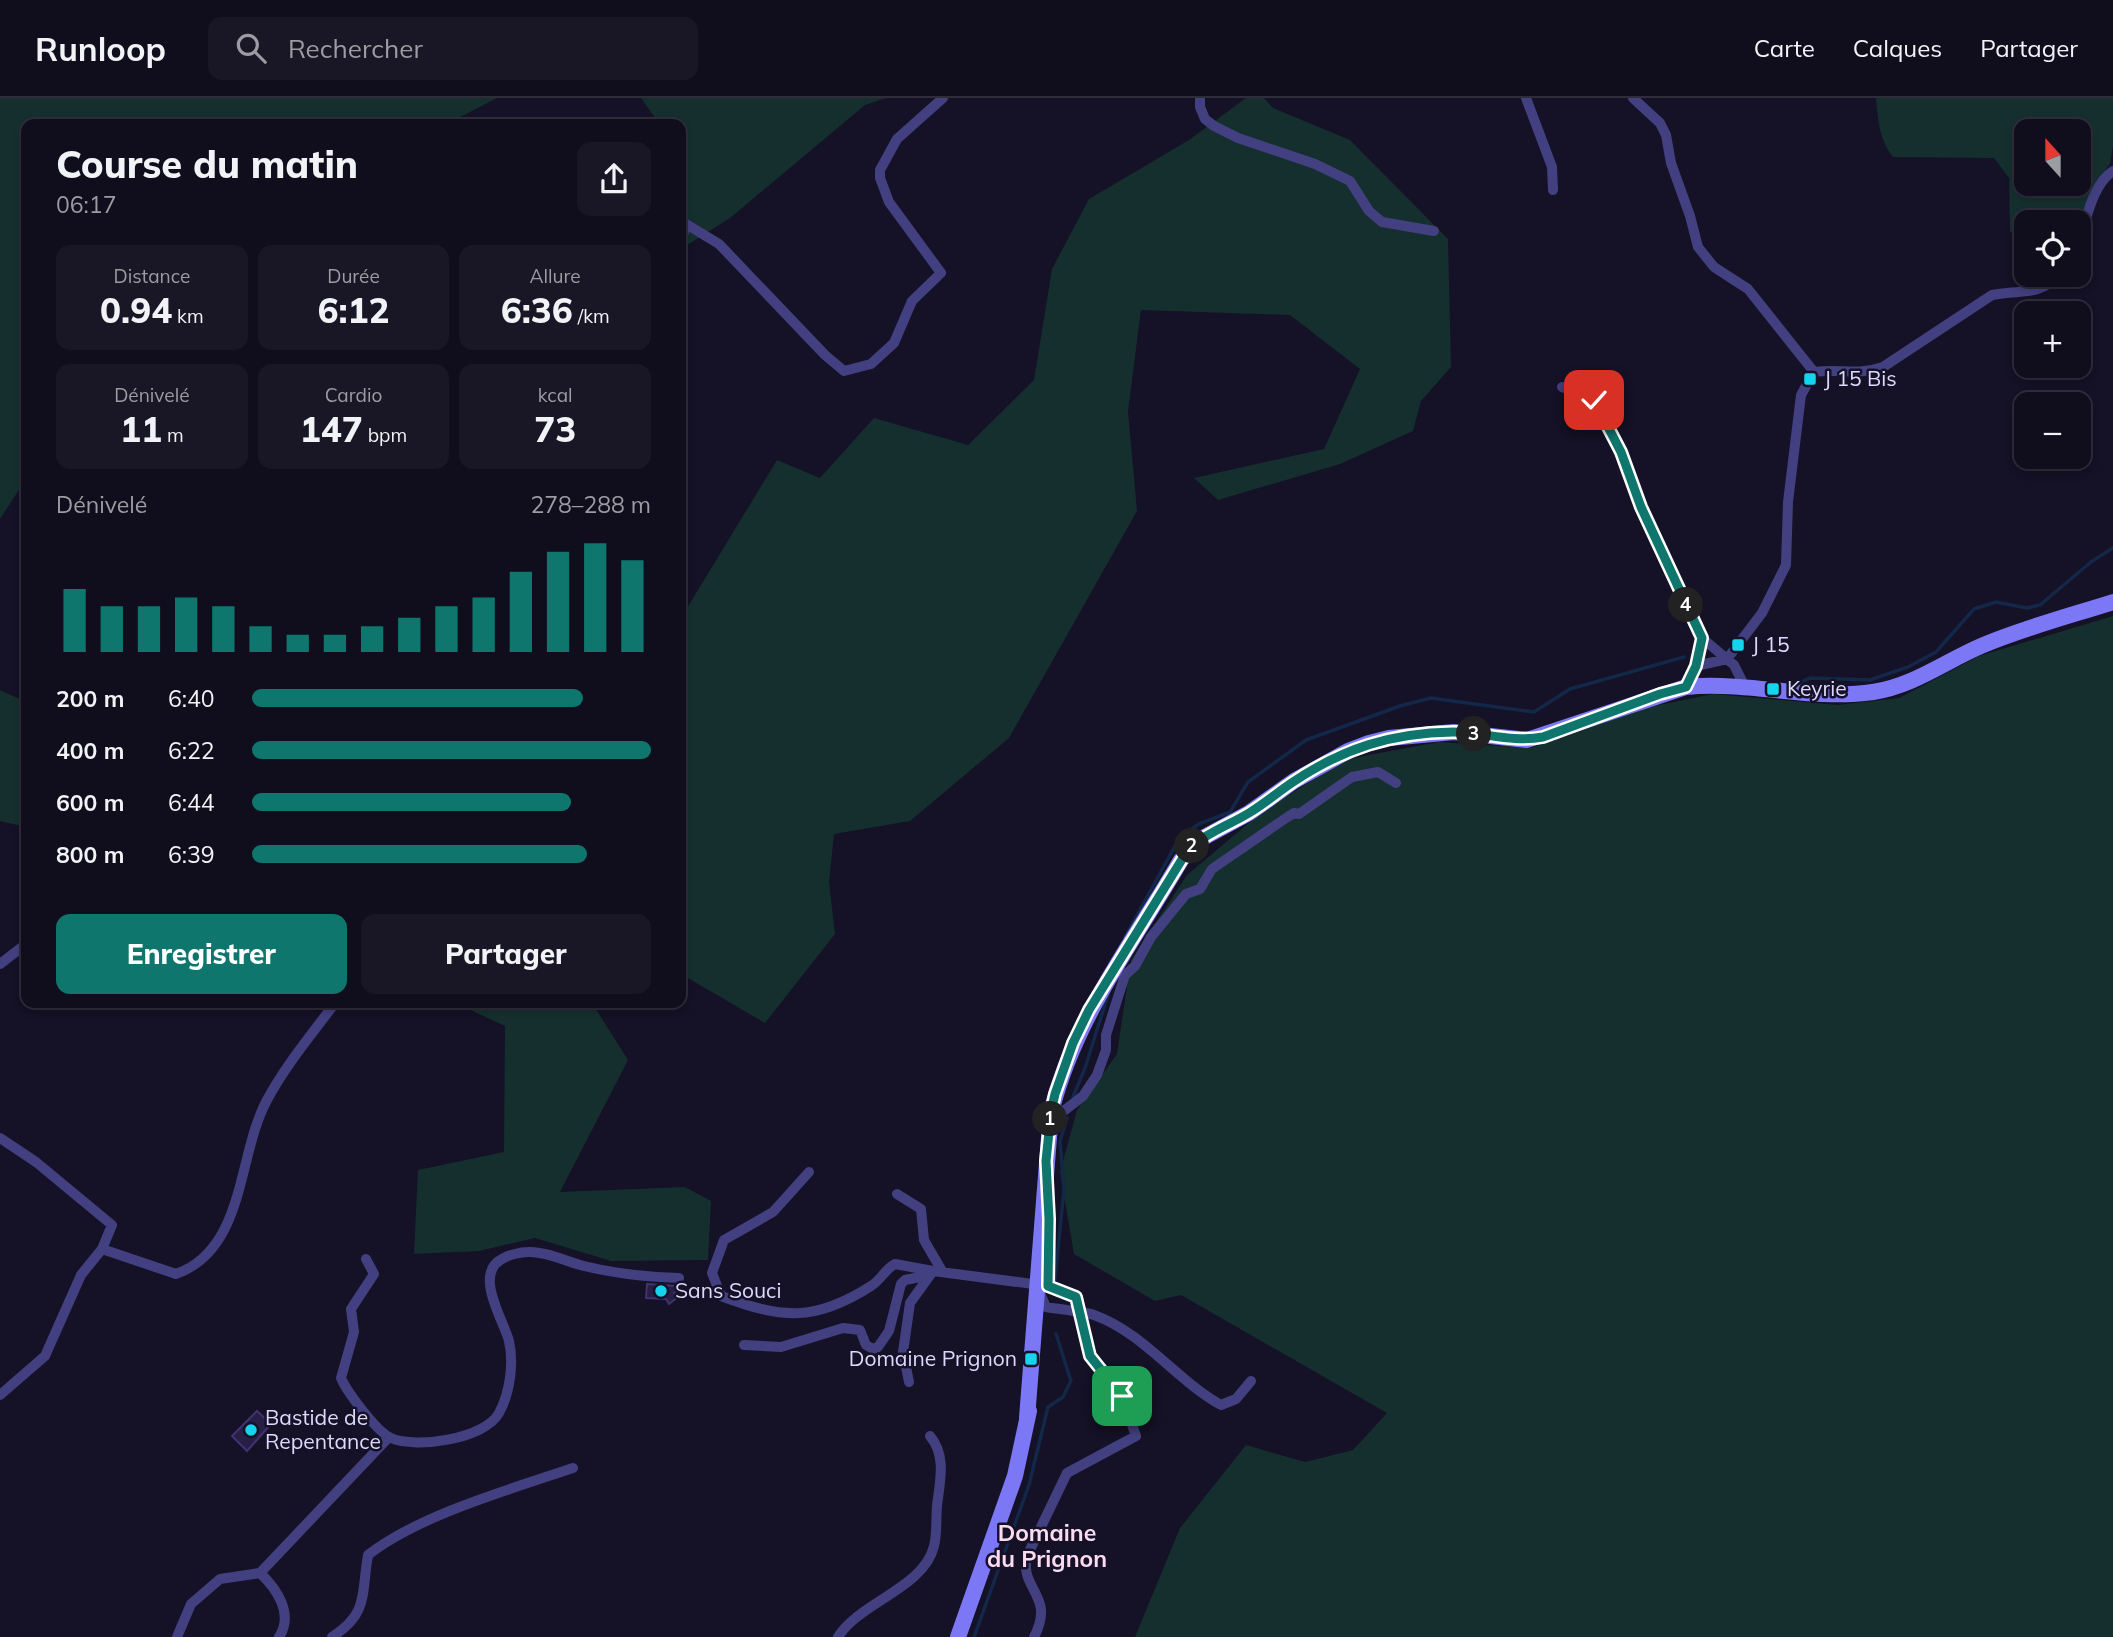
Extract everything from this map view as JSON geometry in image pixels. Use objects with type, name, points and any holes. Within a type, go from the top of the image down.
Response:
[{"type":"main road","points":[[1027,1418],[1047,1287],[1049,1219],[1046,1161],[1051,1112],[1073,1043],[1119,972],[1189,848],[1199,839],[1249,813],[1294,781],[1348,751],[1389,738],[1454,732],[1527,740],[1686,687],[1712,684],[1817,694],[1856,694],[1893,688],[1910,683],[2002,638],[2113,602]]},
{"type":"main road","points":[[958,1637],[1015,1476],[1051,1308],[1047,1287]]},
{"type":"street","points":[[686,224],[719,244],[825,355],[844,371],[871,364],[894,342],[912,301],[941,273],[889,202],[880,178],[880,170],[897,139],[943,98]]},
{"type":"street","points":[[1200,98],[1205,119],[1214,126],[1238,138],[1315,164],[1350,181],[1369,211],[1382,222],[1434,231]]},
{"type":"street","points":[[1526,98],[1552,167],[1553,190]]},
{"type":"street","points":[[1633,98],[1660,123],[1666,135],[1671,163],[1698,247],[1714,267],[1748,289],[1814,372]]},
{"type":"street","points":[[2090,210],[2104,177],[2113,171]]},
{"type":"street","points":[[1814,372],[1828,370],[1864,373],[1883,367],[1983,300],[2008,292],[2032,292],[2047,287]]},
{"type":"street","points":[[1696,666],[1727,659],[1762,613],[1786,565],[1788,502],[1801,395],[1814,372]]},
{"type":"street","points":[[1562,387],[1594,400],[1602,410],[1630,472],[1641,507],[1702,638],[1734,665],[1745,687]]},
{"type":"street","points":[[1686,687],[1696,666],[1702,638]]},
{"type":"street","points":[[1051,1112],[1065,1111],[1083,1096],[1097,1076],[1107,1050],[1106,1035],[1119,972],[1135,966],[1151,937],[1186,894],[1200,889],[1212,869],[1352,777],[1378,772],[1396,783]]},
{"type":"street","points":[[0,964],[21,948]]},
{"type":"street","points":[[102,1249],[176,1274],[201,1261],[219,1240],[241,1186],[253,1134],[267,1100],[331,1008]]},
{"type":"street","points":[[0,1138],[36,1162],[111,1225],[102,1249],[80,1275],[45,1356],[0,1395]]},
{"type":"street","points":[[809,1172],[772,1212],[724,1240],[712,1273],[721,1296],[781,1315],[801,1315],[846,1300],[873,1285],[895,1264],[1047,1287],[1076,1297],[1090,1356],[1122,1396],[1136,1436],[1067,1473],[1027,1556],[1024,1569],[1042,1606],[1041,1623],[1034,1637]]},
{"type":"street","points":[[897,1194],[921,1209],[924,1240],[935,1272]]},
{"type":"street","points":[[366,1259],[374,1275],[351,1309],[354,1332],[341,1378],[348,1394],[389,1437],[403,1441],[463,1438],[479,1432],[498,1416],[508,1391],[511,1358],[509,1339],[496,1313],[489,1281],[491,1271],[501,1259],[529,1251],[613,1273],[679,1278]]},
{"type":"street","points":[[744,1345],[781,1347],[852,1328],[860,1330],[866,1345],[873,1349],[878,1348],[889,1331],[901,1284],[905,1280],[935,1272]]},
{"type":"street","points":[[909,1382],[903,1352],[910,1303],[935,1272]]},
{"type":"street","points":[[1051,1308],[1091,1314],[1122,1330],[1222,1405],[1236,1399],[1251,1381]]},
{"type":"street","points":[[838,1637],[846,1625],[913,1576],[924,1565],[934,1546],[941,1461],[937,1445],[930,1436]]},
{"type":"street","points":[[177,1637],[191,1604],[220,1579],[260,1573],[389,1437]]},
{"type":"street","points":[[332,1637],[350,1625],[360,1611],[368,1555],[378,1547],[441,1515],[573,1468]]},
{"type":"street","points":[[260,1573],[275,1588],[284,1611],[284,1629],[279,1637]]},
{"type":"green space","points":[[0,98],[497,98],[457,119],[21,119],[21,487],[0,519]]},
{"type":"green space","points":[[641,98],[886,98],[865,105],[730,218],[686,246],[686,119],[656,119]]},
{"type":"green space","points":[[1246,98],[1264,98],[1273,108],[1350,140],[1448,239],[1451,367],[1421,401],[1413,431],[1340,464],[1218,500],[1194,478],[1324,449],[1360,369],[1290,315],[1141,310],[1128,411],[1137,511],[1009,738],[910,821],[834,834],[829,882],[835,934],[765,1023],[686,977],[686,610],[777,460],[820,478],[874,418],[968,445],[1034,380],[1052,269],[1089,199],[1189,140]]},
{"type":"green space","points":[[1876,98],[2113,98],[2113,146],[2110,164],[2099,178],[2087,210],[2014,210],[2014,230],[2010,233],[2009,178],[1994,158],[1893,157],[1882,136]]},
{"type":"green space","points":[[2113,616],[2113,1637],[1135,1637],[1180,1528],[1246,1445],[1305,1462],[1353,1450],[1387,1413],[1181,1295],[1155,1301],[1074,1254],[1060,1172],[1077,1110],[1117,1054],[1131,960],[1187,875],[1263,811],[1347,759],[1439,742],[1531,748],[1619,713],[1713,694],[1838,705],[1899,698],[1979,656]]},
{"type":"green space","points":[[0,690],[21,700],[21,826],[0,821]]},
{"type":"green space","points":[[466,1008],[595,1008],[628,1060],[560,1192],[685,1187],[711,1201],[708,1260],[611,1261],[535,1238],[479,1251],[414,1254],[418,1170],[504,1152],[505,1026]]},
{"type":"building","name":"Sans Souci","points":[[647,1284],[676,1286],[679,1289],[674,1293],[678,1297],[669,1304],[666,1299],[646,1298]]},
{"type":"building","name":"Bastide de Repentance","points":[[257,1411],[271,1424],[247,1451],[232,1436]]},
{"type":"waterway","points":[[1794,685],[1810,678],[1870,680],[1908,667],[1936,652],[1974,609],[1996,602],[2027,608],[2040,605],[2091,562],[2113,548]]},
{"type":"waterway","points":[[1125,937],[1180,837],[1199,824],[1230,812],[1248,782],[1306,740],[1400,706],[1431,698],[1534,712],[1570,689],[1684,657]]},
{"type":"waterway","points":[[1073,1097],[1108,995]]},
{"type":"waterway","points":[[1055,1280],[1064,1189],[1060,1141],[1067,1118]]},
{"type":"waterway","points":[[974,1637],[1029,1485],[1048,1407],[1063,1397],[1071,1381],[1056,1334]]},
{"type":"place","name":"J 15 Bis","points":[[1810,379]]},
{"type":"place","name":"J 15","points":[[1738,645]]},
{"type":"place","name":"Keyrie","points":[[1773,689]]},
{"type":"place","name":"Sans Souci","points":[[661,1291]]},
{"type":"place","name":"Domaine Prignon","points":[[1031,1359]]},
{"type":"place","name":"Bastide de Repentance","points":[[251,1430]]},
{"type":"district","name":"Domaine du Prignon","points":[[1047,1546]]},
{"type":"route","points":[[1122,1396],[1090,1356],[1076,1297],[1048,1286],[1046,1161],[1051,1112],[1073,1043],[1089,1010],[1189,848],[1199,839],[1249,813],[1294,781],[1368,743],[1389,738],[1454,732],[1513,740],[1543,737],[1686,687],[1693,673],[1702,638],[1641,507],[1630,472],[1602,410],[1594,400]]}]
